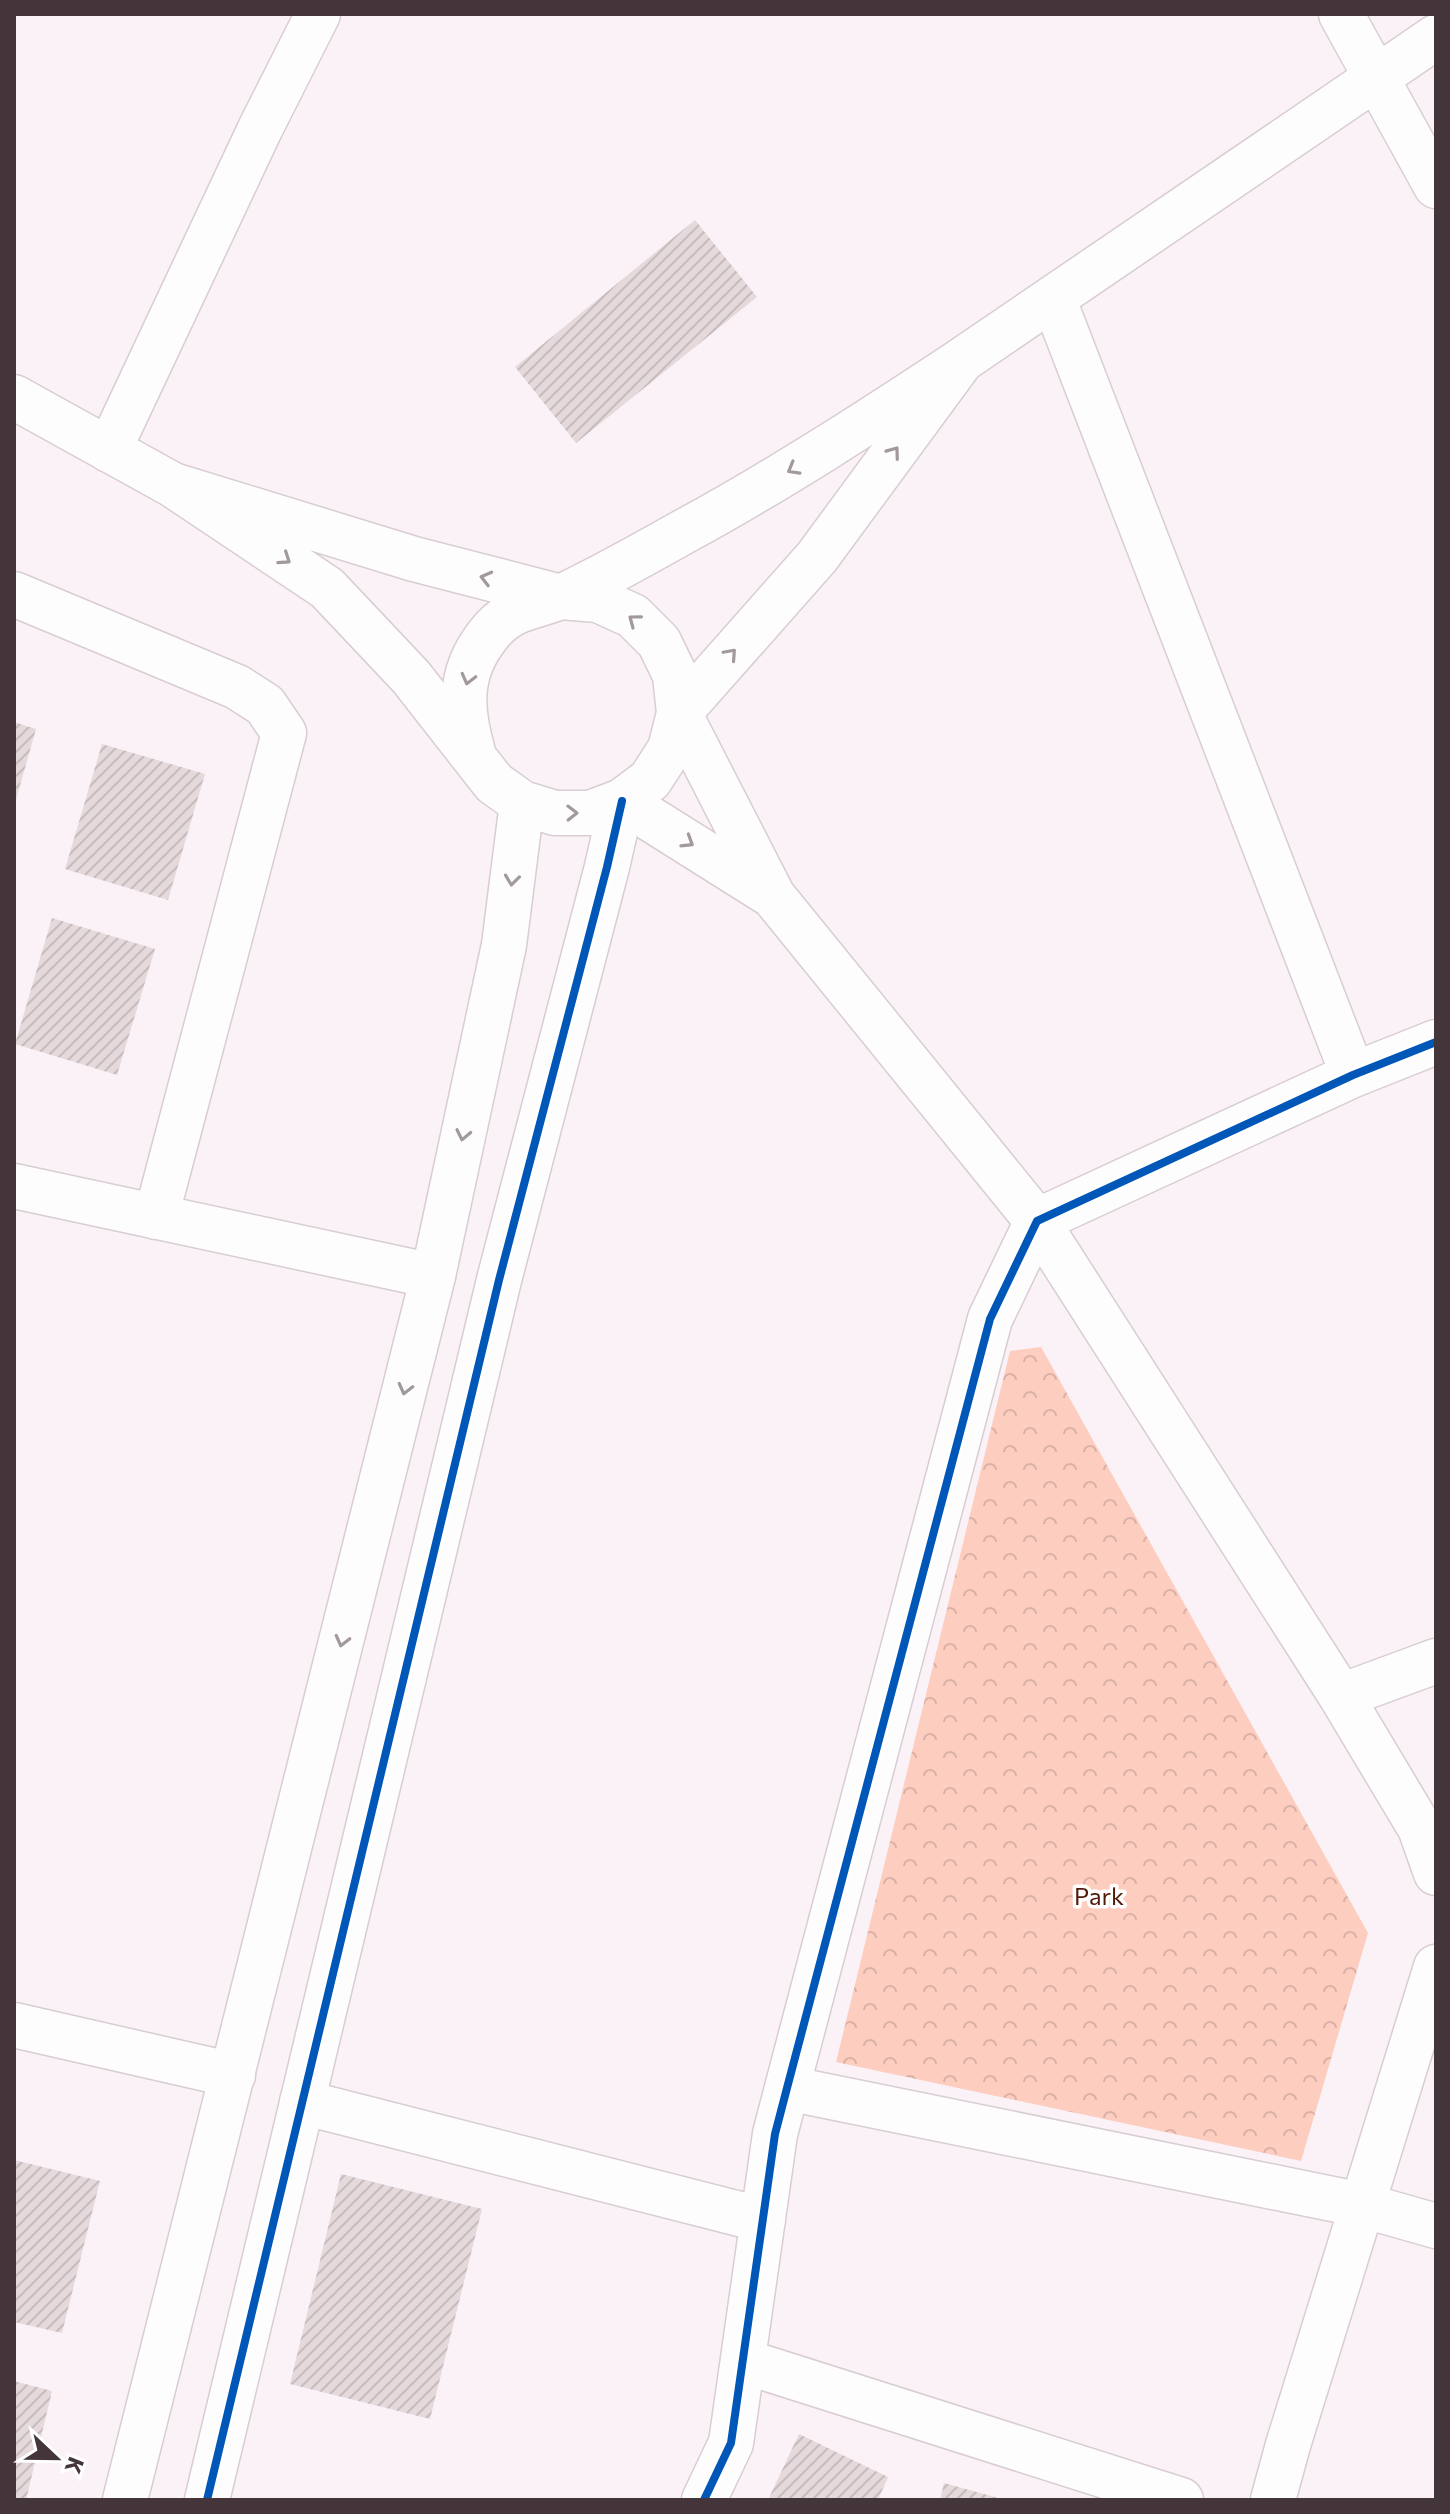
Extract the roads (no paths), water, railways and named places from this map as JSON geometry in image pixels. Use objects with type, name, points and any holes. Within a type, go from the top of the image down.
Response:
[{"type":"street","points":[[109,450],[260,129],[318,14]]},
{"type":"street","points":[[1341,14],[1436,186]]},
{"type":"street","points":[[473,754],[464,721],[464,687],[475,653],[496,626],[525,607],[561,597],[684,532],[814,457],[962,360],[1436,37]]},
{"type":"street","points":[[1053,298],[1353,1075]]},
{"type":"street","points":[[679,713],[817,557],[962,360]]},
{"type":"street","points":[[14,397],[173,485],[327,588],[411,677],[494,783],[522,803],[555,813],[590,813],[622,801],[650,780],[670,749],[679,713],[675,675],[659,642],[633,616],[598,600],[561,597],[414,559],[173,485]]},
{"type":"street","points":[[14,594],[237,687],[265,705],[284,733],[156,1217]]},
{"type":"street","points":[[679,713],[773,896],[1037,1221],[1341,1696],[1420,1828],[1436,1873]]},
{"type":"street","points":[[622,801],[773,896]]},
{"type":"street","points":[[207,2500],[499,1280],[622,801]]},
{"type":"street","points":[[125,2500],[433,1276],[504,945],[522,803]]},
{"type":"street","points":[[704,2500],[731,2443],[775,2134],[990,1319],[1037,1221],[1353,1075],[1436,1042]]},
{"type":"street","points":[[14,1186],[433,1276]]},
{"type":"street","points":[[1341,1696],[1436,1661]]},
{"type":"street","points":[[1273,2500],[1436,1967]]},
{"type":"street","points":[[14,2025],[233,2075]]},
{"type":"street","points":[[787,2088],[1362,2205],[1436,2226]]},
{"type":"street","points":[[302,2102],[763,2220]]},
{"type":"street","points":[[743,2361],[1181,2500]]},
{"type":"park label","name":"Park","points":[[1099,1897]]}]
